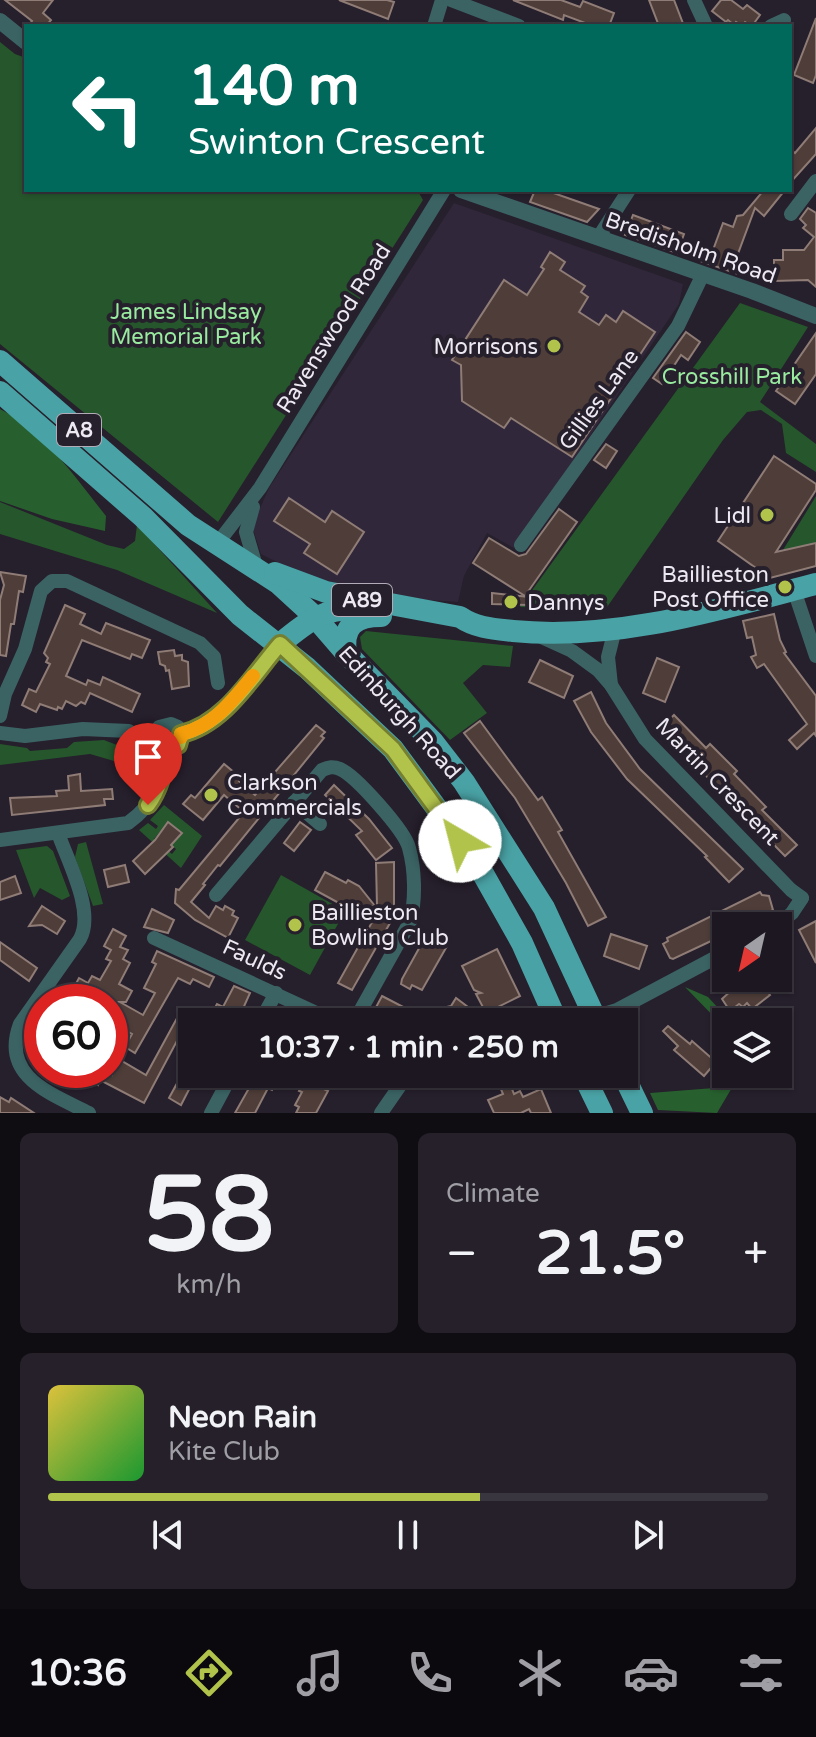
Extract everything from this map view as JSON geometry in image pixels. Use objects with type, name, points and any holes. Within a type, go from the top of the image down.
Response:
[{"type":"main road","name":"A8","points":[[0,361],[188,525],[256,566],[314,616]]},
{"type":"main road","name":"Edinburgh Road","points":[[0,392],[143,517],[240,615],[287,638],[393,749],[477,863],[522,943],[552,1008]]},
{"type":"main road","points":[[217,544],[213,566],[226,602]]},
{"type":"main road","points":[[256,566],[269,587],[294,613],[296,623],[287,638]]},
{"type":"main road","name":"A89","points":[[256,566],[326,592],[460,617],[470,623],[533,633],[615,629],[710,611],[805,587]]},
{"type":"main road","name":"A89","points":[[314,616],[350,608],[446,627],[462,627],[470,623]]},
{"type":"main road","points":[[287,638],[314,616]]},
{"type":"main road","name":"Edinburgh Road","points":[[314,616],[433,742],[464,782],[544,908],[590,1008]]},
{"type":"main road","points":[[346,653],[344,640],[349,626],[365,616],[390,616]]},
{"type":"main road","points":[[590,1088],[602,1113]]},
{"type":"main road","points":[[630,1088],[642,1113]]},
{"type":"street","points":[[435,24],[442,0]]},
{"type":"street","points":[[451,0],[514,24]]},
{"type":"street","points":[[694,0],[705,24]]},
{"type":"street","points":[[0,21],[24,40]]},
{"type":"street","points":[[791,214],[816,181]]},
{"type":"street","name":"Ravenswood Road","points":[[217,544],[260,488],[443,192]]},
{"type":"street","name":"Bredisholm Road","points":[[467,192],[816,316]]},
{"type":"street","points":[[598,238],[628,192]]},
{"type":"street","name":"Gillies Lane","points":[[521,545],[678,326],[703,274]]},
{"type":"street","name":"Ravenswood Road","points":[[256,566],[246,532],[260,488]]},
{"type":"street","points":[[0,716],[5,694],[25,649],[41,591],[52,581],[67,581],[200,643],[214,657],[218,683]]},
{"type":"street","points":[[805,587],[816,656]]},
{"type":"street","points":[[611,685],[608,657],[615,629]]},
{"type":"street","name":"Martin Crescent","points":[[533,633],[572,651],[598,670],[645,739],[791,890],[809,899]]},
{"type":"street","points":[[181,734],[203,727],[215,718],[287,638]]},
{"type":"street","points":[[171,724],[178,727],[181,734],[178,745],[167,750],[157,743],[155,735],[159,727],[171,724]]},
{"type":"street","points":[[0,733],[25,736],[83,729],[129,731]]},
{"type":"street","points":[[0,840],[119,826],[138,816],[159,787],[167,750]]},
{"type":"street","points":[[216,895],[322,770],[338,768],[345,771],[381,807],[408,844],[415,905],[410,922],[362,1008]]},
{"type":"street","points":[[294,802],[320,824]]},
{"type":"street","points":[[58,833],[86,913],[86,928],[20,1024],[15,1035],[15,1052],[20,1068],[37,1086],[89,1113]]},
{"type":"street","points":[[792,913],[809,899]]},
{"type":"street","name":"Faulds","points":[[154,938],[307,1008]]},
{"type":"street","points":[[621,1008],[712,959]]},
{"type":"street","points":[[268,1008],[276,993]]},
{"type":"street","points":[[211,1113],[224,1088]]},
{"type":"street","points":[[381,1113],[398,1088]]},
{"type":"shaded area","points":[[454,203],[683,284],[679,304],[514,548],[487,533],[464,576],[458,602],[428,600],[309,578],[261,554],[252,526],[269,488]]},
{"type":"green space","name":"James Lindsay Memorial Park","points":[[0,42],[24,57],[24,192],[416,192],[423,200],[218,522],[0,344]]},
{"type":"green space","name":"Crosshill Park","points":[[740,303],[808,327],[760,402],[816,444],[816,472],[786,453],[782,424],[761,410],[747,412],[723,440],[605,610],[520,607]]},
{"type":"green space","points":[[0,409],[31,430],[58,456],[106,516],[105,531],[52,519],[0,501]]},
{"type":"green space","points":[[816,496],[816,543],[783,550],[813,501]]},
{"type":"green space","points":[[0,502],[124,549],[135,541],[137,525],[217,613],[117,570],[0,534]]},
{"type":"green space","points":[[366,631],[513,646],[510,667],[483,665],[463,683],[487,713],[450,740],[362,649],[360,637]]},
{"type":"green space","points":[[104,740],[139,758],[151,780],[146,786],[121,763],[90,754],[0,765],[0,744],[30,751],[67,748],[74,742]]},
{"type":"green space","points":[[164,805],[202,836],[181,868],[139,830],[148,823],[156,829],[158,826],[150,820]],"holes":[[[168,822],[181,833],[171,845],[176,849],[172,854],[154,839]]]},
{"type":"green space","points":[[86,842],[103,904],[93,906],[75,857],[78,844]]},
{"type":"green space","points":[[47,846],[53,851],[70,896],[62,900],[40,888],[34,898],[16,850]]},
{"type":"green space","name":"Baillieston Bowling Club","points":[[281,875],[345,911],[310,975],[245,940]]},
{"type":"green space","points":[[685,987],[708,997],[718,1008],[712,1008],[712,1015]]},
{"type":"green space","points":[[732,1088],[717,1113],[658,1110],[650,1093]]},
{"type":"building","points":[[5,0],[53,0],[43,13],[51,20],[48,24],[30,24],[32,21]]},
{"type":"building","points":[[339,0],[387,0],[394,2],[388,19]]},
{"type":"building","points":[[513,0],[561,0],[580,7],[583,1],[614,13],[610,24],[588,24],[564,15],[563,20]]},
{"type":"building","points":[[649,0],[674,0],[683,24],[658,24]]},
{"type":"building","points":[[721,0],[731,0],[743,9],[747,5],[760,15],[753,24],[733,24],[712,11]]},
{"type":"building","points":[[816,18],[816,75],[813,83],[794,75]]},
{"type":"building","points":[[816,128],[816,154],[792,181],[792,151],[795,153]]},
{"type":"building","points":[[534,192],[551,192],[599,209],[587,222],[530,202]]},
{"type":"building","points":[[762,192],[783,192],[764,216],[755,208],[736,259],[743,261],[738,274],[697,260],[702,246],[713,250],[723,223],[733,227],[737,216],[743,215]]},
{"type":"building","points":[[808,208],[816,213],[816,287],[808,280],[774,281],[774,260],[783,260],[783,250],[804,250],[814,237],[803,228],[806,225],[800,219]]},
{"type":"building","points":[[633,215],[684,234],[677,253],[625,235]]},
{"type":"building","name":"Morrisons","points":[[550,252],[565,262],[560,270],[585,286],[581,292],[588,297],[579,312],[599,325],[606,315],[616,322],[623,311],[655,332],[572,457],[511,418],[504,428],[462,401],[461,365],[452,360],[504,280],[527,295],[544,269],[541,267]]},
{"type":"building","points":[[686,332],[700,342],[688,360],[681,355],[662,384],[653,378]]},
{"type":"building","points":[[816,333],[816,374],[795,404],[776,391]]},
{"type":"building","points":[[606,444],[617,451],[606,468],[594,460]]},
{"type":"building","name":"Lidl","points":[[774,456],[816,484],[816,490],[776,552],[816,543],[816,566],[770,578],[718,541]]},
{"type":"building","points":[[289,498],[325,522],[332,511],[364,532],[337,574],[304,553],[310,544],[274,521]]},
{"type":"building","points":[[559,509],[577,522],[525,596],[473,563],[489,538],[519,556],[526,554]]},
{"type":"building","points":[[0,572],[26,576],[23,592],[19,591],[6,656],[0,655],[0,600],[4,585]]},
{"type":"building","points":[[492,593],[529,597],[529,605],[492,604]]},
{"type":"building","points":[[65,605],[85,614],[80,624],[101,634],[106,623],[150,640],[142,658],[132,654],[130,659],[82,640],[66,676],[86,685],[88,680],[100,685],[103,677],[140,694],[132,712],[90,693],[85,704],[81,702],[76,706],[66,701],[62,709],[58,707],[57,710],[40,704],[36,712],[22,705],[29,689],[36,692],[50,664],[46,662],[48,658],[44,653]]},
{"type":"building","points":[[774,614],[784,653],[816,696],[816,736],[814,733],[797,749],[789,740],[807,724],[764,664],[757,668],[751,657],[756,655],[752,637],[747,638],[743,621]]},
{"type":"building","points":[[174,650],[175,656],[182,655],[182,660],[188,662],[189,686],[172,689],[169,670],[166,671],[165,666],[160,664],[158,652]]},
{"type":"building","points":[[657,658],[679,667],[665,702],[643,693]]},
{"type":"building","points":[[540,660],[573,676],[564,698],[529,682]]},
{"type":"building","points":[[591,692],[606,723],[640,769],[743,869],[729,882],[707,856],[627,779],[591,732],[574,701]]},
{"type":"building","points":[[674,715],[706,748],[710,744],[737,771],[734,774],[766,807],[762,810],[797,845],[785,856],[660,729]]},
{"type":"building","points":[[480,721],[538,800],[542,797],[606,917],[588,926],[515,798],[464,733]]},
{"type":"building","points":[[316,725],[325,732],[321,736],[324,738],[191,902],[209,918],[216,906],[223,910],[225,906],[234,911],[232,915],[238,918],[228,938],[195,920],[175,903],[176,889],[179,890],[244,812],[224,795],[203,820],[183,804],[191,795],[195,798],[224,764],[255,795]]},
{"type":"building","points":[[80,774],[81,791],[112,789],[113,799],[104,799],[105,805],[12,815],[10,798],[57,796],[56,791],[69,790],[68,776]]},
{"type":"building","points":[[334,785],[369,819],[392,848],[376,860],[356,835],[362,831],[325,795]]},
{"type":"building","points":[[168,822],[182,833],[171,845],[173,847],[145,874],[133,861]]},
{"type":"building","points":[[300,822],[311,830],[294,851],[284,843]]},
{"type":"building","points":[[394,862],[394,906],[377,906],[376,863]]},
{"type":"building","points":[[125,865],[129,882],[108,887],[104,870]]},
{"type":"building","points":[[325,872],[359,886],[375,906],[346,907],[315,890]]},
{"type":"building","points":[[15,876],[21,893],[0,900],[0,882]]},
{"type":"building","points":[[760,892],[769,896],[773,910],[769,912],[720,912]]},
{"type":"building","points":[[42,906],[65,921],[57,934],[42,925],[29,926]]},
{"type":"building","points":[[152,909],[174,920],[168,933],[144,927]]},
{"type":"building","points":[[376,915],[390,923],[352,990],[338,983]]},
{"type":"building","points":[[712,916],[712,941],[673,959],[663,944],[668,941],[667,938]]},
{"type":"building","points":[[816,921],[816,963],[799,930]]},
{"type":"building","points":[[113,929],[126,936],[120,947],[128,950],[123,959],[130,963],[119,984],[76,984],[79,978],[88,983],[92,976],[100,980],[111,961],[106,959],[111,950],[104,946]]},
{"type":"building","points":[[427,934],[447,946],[422,990],[412,985],[410,989],[401,984],[402,979]]},
{"type":"building","points":[[611,934],[647,946],[639,969],[604,956]]},
{"type":"building","points":[[0,942],[37,968],[29,981],[0,960]]},
{"type":"building","points":[[497,949],[520,996],[496,1008],[483,1008],[476,994],[481,993],[474,990],[462,966]]},
{"type":"building","points":[[157,951],[214,977],[209,987],[193,979],[190,984],[178,978],[135,1053],[128,1049],[132,1034],[128,1032],[128,1007],[143,1015],[155,993],[144,988],[156,964],[152,962]]},
{"type":"building","points":[[234,986],[250,993],[243,1008],[215,1008],[217,1004],[223,1007]]},
{"type":"building","points":[[730,992],[768,992],[770,995],[753,1008],[747,1003],[743,1007],[739,1004],[728,1008],[722,999]]},
{"type":"building","points":[[382,996],[405,1008],[376,1008]]},
{"type":"building","points":[[456,998],[469,1008],[443,1008],[451,1006]]},
{"type":"building","points":[[178,1016],[178,1039],[144,1103],[115,1088],[128,1088],[128,1065],[146,1075]]},
{"type":"building","points":[[668,1026],[712,1058],[712,1067],[704,1076],[674,1050],[678,1046],[663,1031]]},
{"type":"building","points":[[178,1082],[178,1088],[190,1088],[181,1105],[169,1098]]},
{"type":"building","points":[[249,1088],[268,1088],[255,1113],[235,1113]]},
{"type":"building","points":[[301,1088],[322,1088],[328,1091],[316,1113],[296,1113],[299,1107],[295,1105],[302,1092],[299,1091]]},
{"type":"building","points":[[501,1088],[512,1088],[514,1094],[520,1091],[523,1097],[541,1089],[551,1113],[531,1113],[529,1109],[521,1113],[494,1113],[488,1100],[503,1094]]},
{"type":"building","points":[[0,1097],[9,1102],[11,1098],[34,1113],[0,1113]]},
{"type":"slow traffic","points":[[181,737],[181,734],[203,727],[215,718],[253,676]]},
{"type":"place","name":"Morrisons","points":[[554,346]]},
{"type":"place","name":"Lidl","points":[[767,515]]},
{"type":"place","name":"Baillieston Post Office","points":[[785,587]]},
{"type":"place","name":"Dannys","points":[[511,602]]},
{"type":"place","name":"Clarkson Commercials","points":[[211,795]]},
{"type":"place","name":"Baillieston Bowling Club","points":[[295,925]]},
{"type":"route","points":[[148,805],[163,777],[167,750],[178,745],[181,734],[203,727],[215,718],[280,644],[393,749],[460,841]]}]
